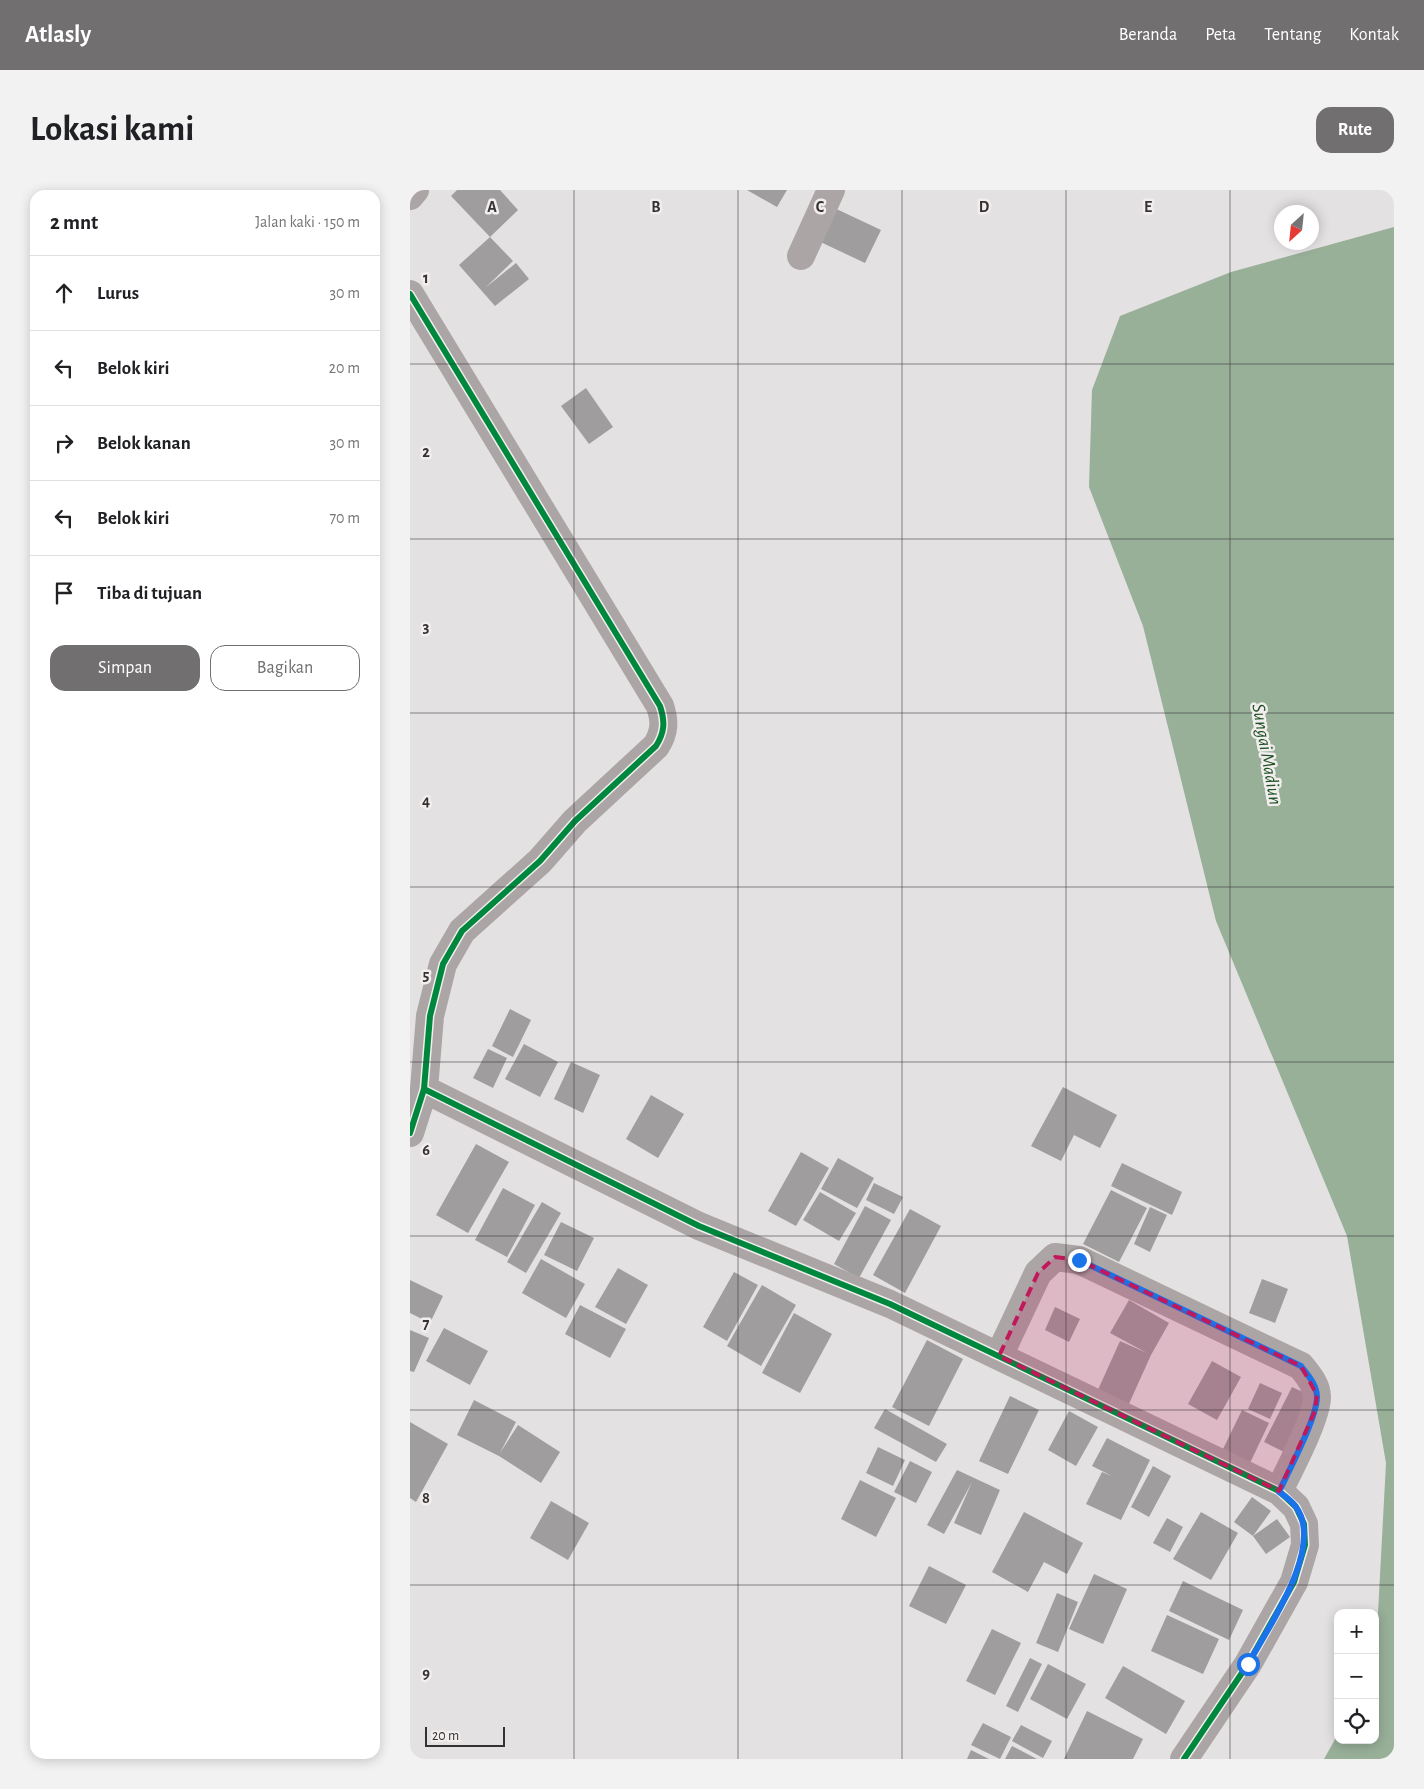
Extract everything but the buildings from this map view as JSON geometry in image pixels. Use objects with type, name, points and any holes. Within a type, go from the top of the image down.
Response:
[{"type":"street","points":[[410,196],[415,190]]},
{"type":"street","points":[[801,256],[831,190]]},
{"type":"street","points":[[410,294],[660,706],[665,724],[662,737],[656,746],[575,821],[540,861],[462,931],[443,964],[430,1016],[424,1089],[410,1133]]},
{"type":"street","points":[[424,1089],[699,1226],[890,1304],[1279,1492],[1296,1507],[1304,1524],[1305,1545],[1294,1582],[1248,1664],[1184,1759]]},
{"type":"street","points":[[999,1356],[1038,1274],[1055,1257],[1079,1260],[1301,1366],[1312,1381],[1317,1395],[1315,1411],[1279,1492]]},
{"type":"highlighted area","points":[[1055,1257],[1079,1260],[1301,1366],[1317,1395],[1315,1411],[1279,1491],[999,1356],[1038,1273]]},
{"type":"water","name":"Sungai Madiun","points":[[1394,227],[1394,1759],[1324,1759],[1334,1741],[1334,1744],[1379,1744],[1378,1609],[1386,1463],[1347,1236],[1216,921],[1143,626],[1089,487],[1092,390],[1120,316],[1231,272],[1311,250],[1319,250],[1319,248]]},
{"type":"cycle path","points":[[410,294],[660,706],[663,717],[663,731],[656,746],[575,821],[540,861],[462,931],[443,964],[430,1016],[424,1089],[410,1133]]},
{"type":"cycle path","points":[[424,1089],[699,1226],[890,1304],[1279,1491],[1296,1507],[1304,1524],[1305,1545],[1294,1582],[1248,1664],[1184,1759]]},
{"type":"route","points":[[1079,1260],[1301,1366],[1312,1381],[1317,1395],[1315,1411],[1279,1492],[1296,1507],[1304,1524],[1305,1545],[1294,1582],[1248,1664]]}]
